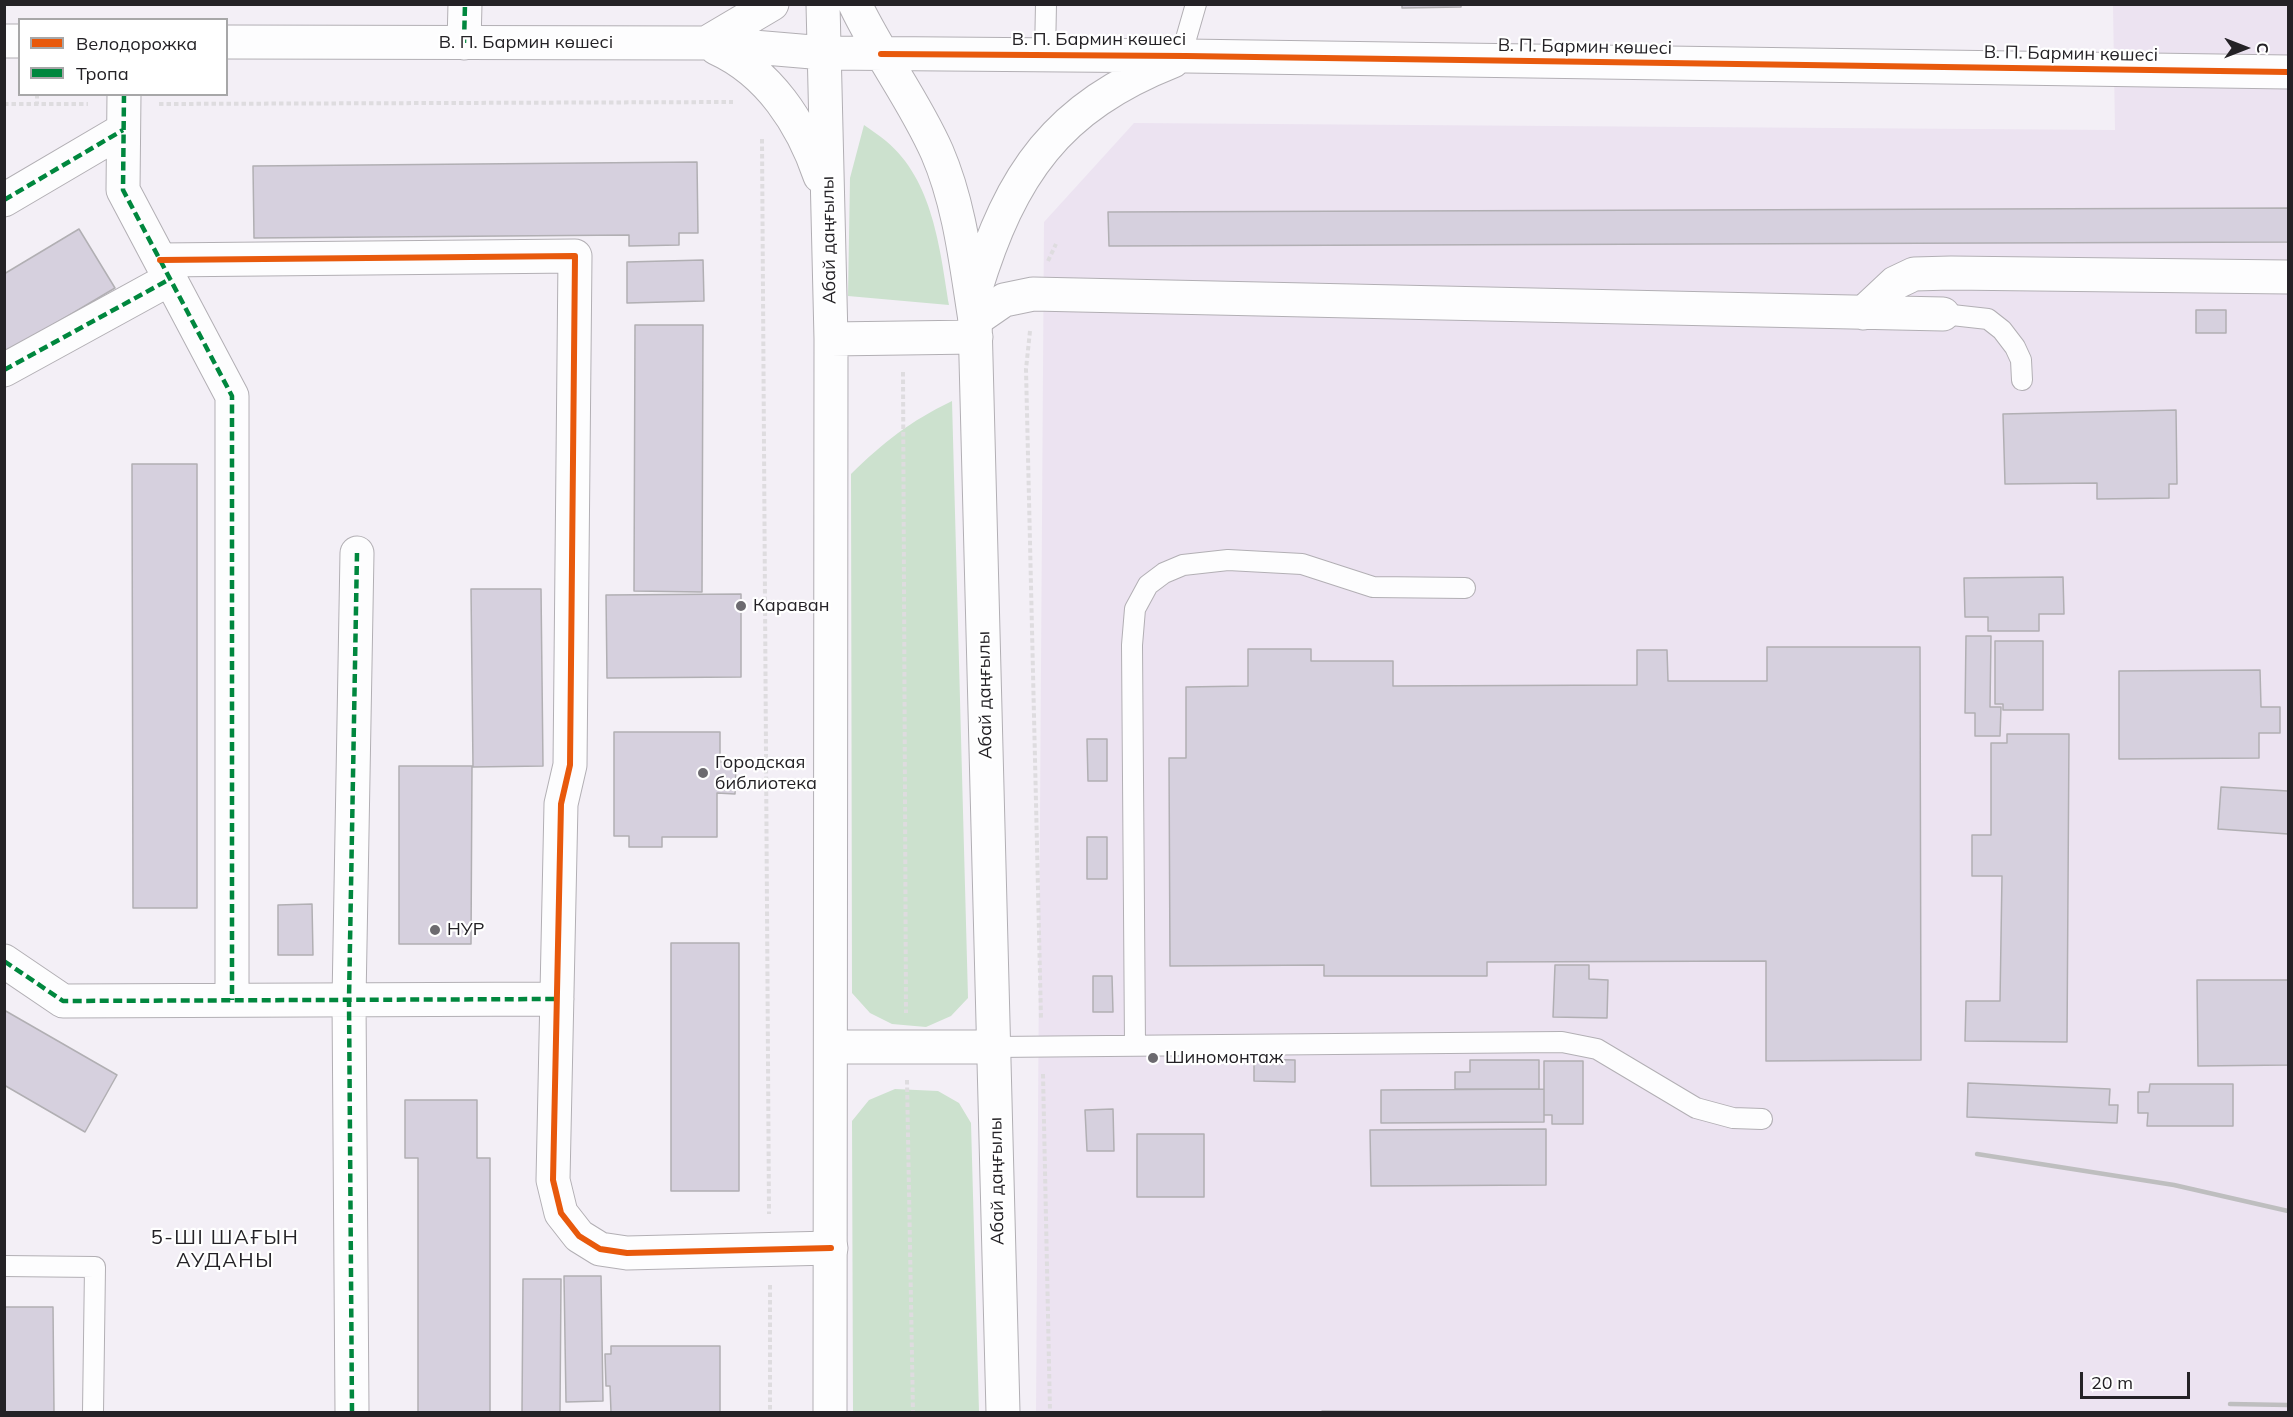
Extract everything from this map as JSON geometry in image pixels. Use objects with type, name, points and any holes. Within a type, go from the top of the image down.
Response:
[{"type":"street","points":[[464,43],[465,4]]},
{"type":"street","points":[[706,44],[772,4]]},
{"type":"street","name":"Абай даңғылы","points":[[823,4],[831,339],[830,1413]]},
{"type":"street","name":"Абай даңғылы","points":[[855,4],[881,54],[907,94],[937,153],[952,196],[965,252],[975,320],[1002,1413]]},
{"type":"street","name":"В. П. Бармин көшесі","points":[[228,42],[706,44],[825,53],[881,54],[1183,56],[2289,72]]},
{"type":"street","points":[[706,44],[733,56],[759,74],[799,125],[812,152],[828,200]]},
{"type":"street","points":[[975,320],[989,244],[1025,173],[1049,142],[1074,116],[1106,94],[1139,74],[1183,56]]},
{"type":"street","points":[[4,200],[124,109]]},
{"type":"street","points":[[124,109],[123,190],[232,396],[232,1000]]},
{"type":"street","points":[[4,370],[165,269],[575,256],[570,765],[561,804],[553,1180],[561,1213],[579,1236],[600,1248],[627,1253],[831,1248]]},
{"type":"street","points":[[1863,312],[1895,283],[1914,274],[2289,277]]},
{"type":"street","points":[[831,339],[903,338],[975,320],[1004,300],[1033,294],[1943,314]]},
{"type":"street","points":[[352,1413],[349,1000],[357,553]]},
{"type":"street","points":[[4,961],[63,1001],[557,999]]},
{"type":"street","points":[[831,1047],[994,1047]]},
{"type":"lane","points":[[1045,55],[1046,4]]},
{"type":"lane","points":[[1183,56],[1196,4]]},
{"type":"lane","points":[[1943,314],[1988,319],[2002,330],[2021,360],[2022,380]]},
{"type":"lane","points":[[1135,1045],[1132,645],[1135,609],[1148,585],[1164,573],[1183,565],[1228,560],[1302,564],[1373,587],[1464,588]]},
{"type":"lane","points":[[994,1047],[1563,1042],[1597,1049],[1696,1108],[1733,1118],[1762,1119]]},
{"type":"lane","points":[[4,1266],[95,1267],[93,1413]]},
{"type":"path","points":[[4,104],[124,109],[762,102],[759,74]]},
{"type":"path","points":[[37,96],[38,104]]},
{"type":"path","points":[[762,134],[770,1413]]},
{"type":"path","points":[[1050,1413],[1026,369],[1033,294],[1056,244]]},
{"type":"path","points":[[903,338],[906,1047],[913,1413]]},
{"type":"shaded area","points":[[2113,5],[2288,5],[2288,1412],[1036,1412],[1044,222],[1134,123],[2115,130]]},
{"type":"green space","points":[[864,125],[886,141],[902,157],[924,195],[938,239],[949,305],[848,296],[850,178]]},
{"type":"green space","points":[[952,401],[968,998],[951,1016],[926,1027],[892,1024],[870,1013],[852,993],[851,474],[898,433]]},
{"type":"green space","points":[[895,1089],[938,1091],[959,1103],[971,1123],[979,1412],[853,1412],[852,1121],[869,1100]]},
{"type":"building","points":[[1402,4],[1461,4],[1461,7],[1402,8]]},
{"type":"building","points":[[697,162],[698,233],[679,233],[679,245],[629,246],[629,235],[254,238],[253,166]]},
{"type":"building","points":[[2288,208],[2288,242],[1109,246],[1108,212]]},
{"type":"building","points":[[79,229],[115,288],[4,354],[4,274]]},
{"type":"building","points":[[703,260],[704,301],[627,303],[627,262]]},
{"type":"building","points":[[2196,310],[2226,310],[2226,333],[2196,333]]},
{"type":"building","points":[[635,325],[703,325],[702,592],[634,591]]},
{"type":"building","points":[[2176,410],[2177,484],[2169,484],[2169,498],[2097,499],[2097,483],[2005,484],[2003,414]]},
{"type":"building","points":[[132,464],[197,464],[197,908],[133,908]]},
{"type":"building","points":[[2063,577],[2064,614],[2039,614],[2039,631],[1988,631],[1988,617],[1965,617],[1964,578]]},
{"type":"building","points":[[471,589],[541,589],[543,766],[473,767]]},
{"type":"building","points":[[741,594],[741,677],[607,678],[606,595]]},
{"type":"building","points":[[1966,636],[1991,636],[1990,707],[2001,707],[2000,736],[1975,736],[1975,713],[1965,713]]},
{"type":"building","points":[[1995,641],[2043,641],[2043,710],[2003,710],[2003,704],[1995,704]]},
{"type":"building","points":[[1767,647],[1920,647],[1921,1060],[1766,1061],[1766,961],[1487,962],[1487,976],[1324,976],[1324,965],[1170,966],[1169,758],[1186,758],[1186,687],[1248,686],[1248,649],[1311,649],[1311,661],[1393,661],[1393,686],[1637,685],[1637,650],[1667,650],[1668,681],[1767,681]]},
{"type":"building","points":[[2260,670],[2261,707],[2280,707],[2280,733],[2259,733],[2259,758],[2119,759],[2119,671]]},
{"type":"building","points":[[614,732],[720,732],[720,762],[736,762],[735,794],[717,793],[717,837],[662,837],[662,847],[629,847],[629,836],[614,836]]},
{"type":"building","points":[[2007,734],[2069,734],[2067,1042],[1965,1041],[1966,1001],[2000,1001],[2002,876],[1972,876],[1972,835],[1991,835],[1991,743],[2007,743]]},
{"type":"building","points":[[1087,739],[1107,739],[1107,781],[1088,781]]},
{"type":"building","points":[[399,766],[472,766],[471,944],[399,944]]},
{"type":"building","points":[[2221,787],[2288,791],[2288,834],[2218,829]]},
{"type":"building","points":[[1087,837],[1107,837],[1107,879],[1087,879]]},
{"type":"building","points":[[312,904],[313,955],[278,955],[278,905]]},
{"type":"building","points":[[671,943],[739,943],[739,1191],[671,1191]]},
{"type":"building","points":[[1555,965],[1589,965],[1589,979],[1608,980],[1607,1018],[1553,1017]]},
{"type":"building","points":[[1093,976],[1112,976],[1113,1012],[1093,1012]]},
{"type":"building","points":[[2197,980],[2288,980],[2288,1065],[2198,1066]]},
{"type":"building","points":[[4,1010],[117,1075],[85,1132],[4,1085]]},
{"type":"building","points":[[1254,1059],[1295,1060],[1295,1082],[1254,1081]]},
{"type":"building","points":[[1470,1060],[1539,1060],[1539,1089],[1455,1089],[1455,1072],[1470,1072]]},
{"type":"building","points":[[1544,1061],[1583,1061],[1583,1124],[1552,1124],[1552,1115],[1544,1115]]},
{"type":"building","points":[[1968,1083],[2110,1089],[2109,1105],[2118,1105],[2117,1123],[1967,1117]]},
{"type":"building","points":[[2150,1084],[2233,1084],[2233,1126],[2147,1126],[2148,1113],[2138,1113],[2138,1092],[2149,1092]]},
{"type":"building","points":[[1544,1089],[1544,1122],[1381,1123],[1381,1090]]},
{"type":"building","points":[[405,1100],[477,1100],[477,1158],[490,1158],[490,1412],[418,1412],[418,1158],[405,1158]]},
{"type":"building","points":[[1113,1109],[1114,1151],[1087,1151],[1085,1110]]},
{"type":"building","points":[[1546,1129],[1546,1185],[1371,1186],[1370,1130]]},
{"type":"building","points":[[1137,1134],[1204,1134],[1204,1197],[1137,1197]]},
{"type":"building","points":[[564,1276],[601,1276],[603,1401],[566,1402]]},
{"type":"building","points":[[523,1279],[561,1279],[560,1412],[522,1412]]},
{"type":"building","points":[[4,1307],[53,1307],[54,1412],[4,1412]]},
{"type":"building","points":[[611,1346],[720,1346],[720,1412],[611,1412],[610,1386],[606,1386],[605,1354],[611,1354]]},
{"type":"building","points":[[1322,1411],[1490,1412],[1322,1412]]},
{"type":"railway","points":[[1977,1154],[2174,1185],[2288,1211]]},
{"type":"railway","points":[[2230,1404],[2288,1405]]},
{"type":"marked path","points":[[464,43],[465,4]]},
{"type":"marked path","points":[[124,96],[123,190],[232,396],[232,1000]]},
{"type":"marked path","points":[[4,200],[123,130]]},
{"type":"marked path","points":[[4,370],[170,279]]},
{"type":"marked path","points":[[352,1412],[349,1000],[357,553]]},
{"type":"marked path","points":[[4,961],[63,1001],[557,999]]},
{"type":"cycle path","points":[[881,54],[1186,56],[2288,72]]},
{"type":"cycle path","points":[[160,260],[575,256],[570,765],[561,804],[553,1180],[561,1213],[579,1236],[600,1249],[627,1253],[831,1248]]},
{"type":"place","name":"Караван","points":[[741,606]]},
{"type":"place","name":"Городская библиотека","points":[[703,773]]},
{"type":"place","name":"НУР","points":[[435,930]]},
{"type":"place","name":"Шиномонтаж","points":[[1153,1058]]},
{"type":"district","name":"5-ШІ ШАҒЫН АУДАНЫ","points":[[225,1250]]}]
